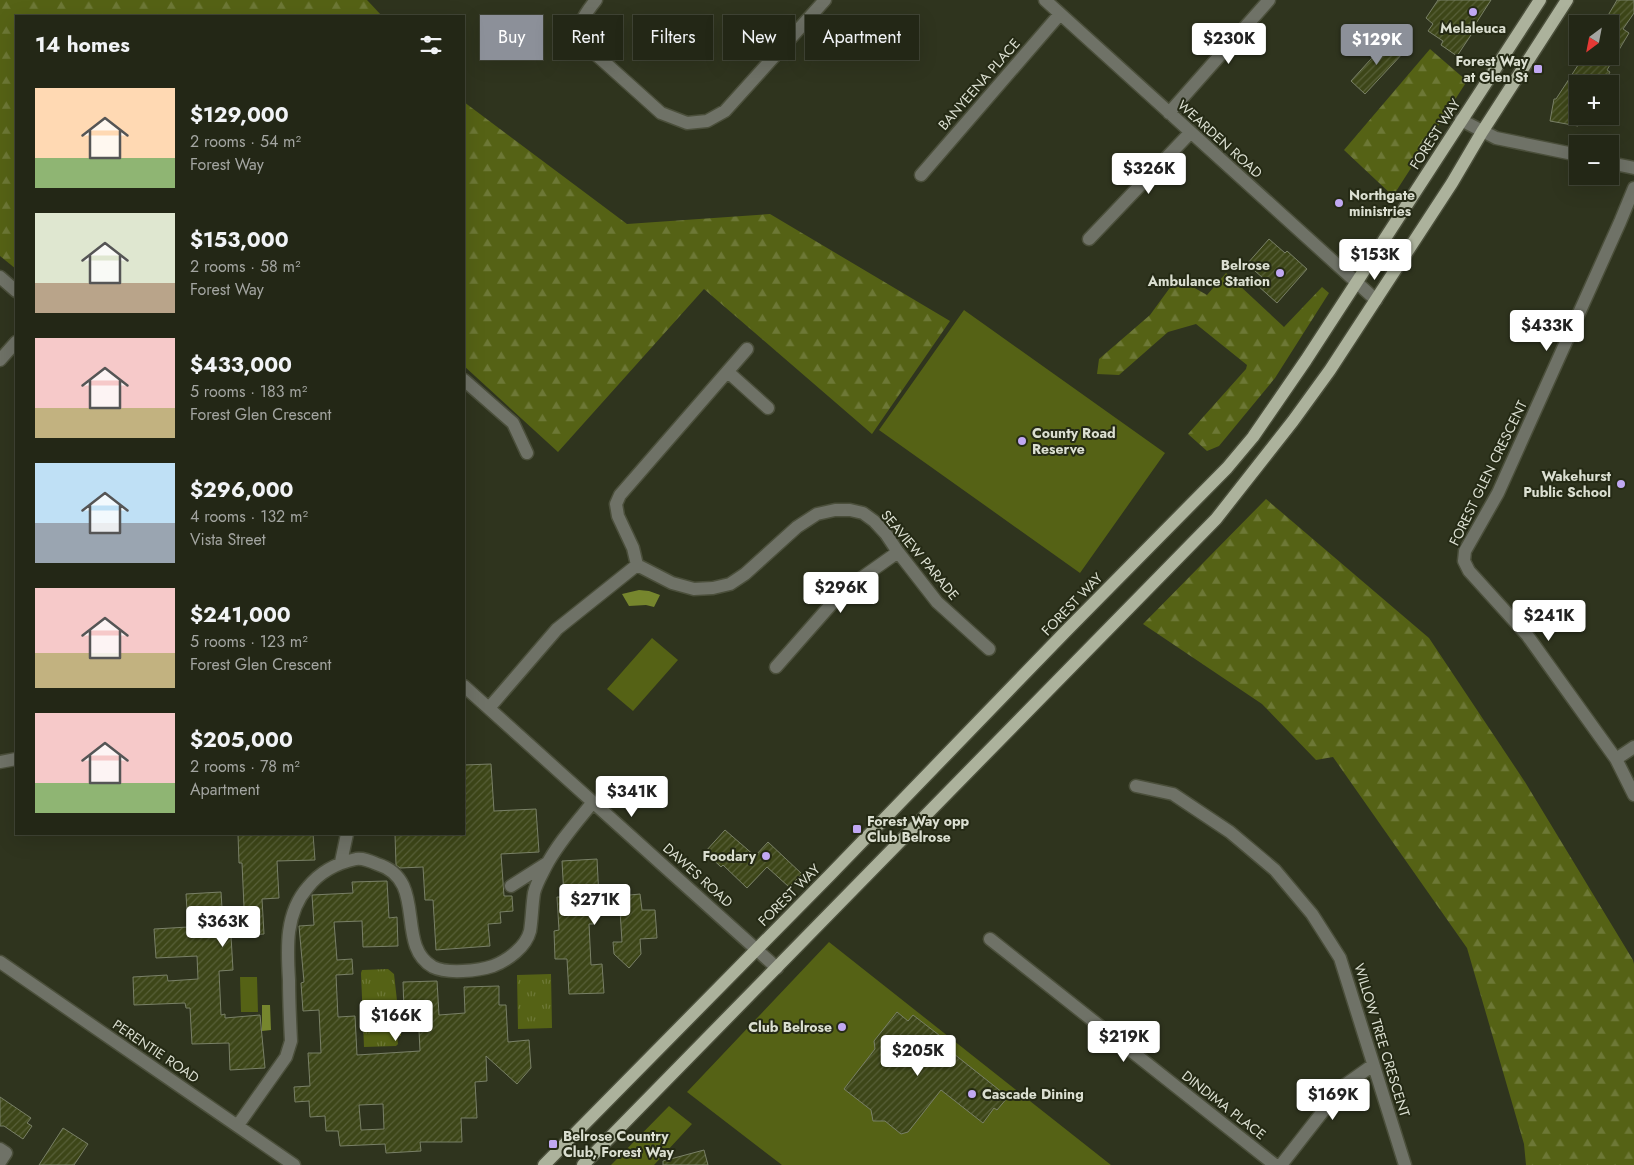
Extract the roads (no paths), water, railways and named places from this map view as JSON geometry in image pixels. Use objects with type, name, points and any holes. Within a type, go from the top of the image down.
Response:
[{"type":"main road","name":"FOREST WAY","points":[[544,1165],[1227,468],[1253,437],[1356,283],[1540,0]]},
{"type":"main road","points":[[583,1165],[1216,519],[1330,370],[1452,183],[1482,132],[1567,0]]},
{"type":"street","points":[[596,0],[583,18],[580,29],[582,42],[662,114],[687,123],[707,121],[725,111],[825,0]]},
{"type":"street","name":"WEARDEN ROAD","points":[[1045,0],[1376,300]]},
{"type":"street","points":[[1169,112],[1269,0]]},
{"type":"street","name":"BANYEENA PLACE","points":[[921,175],[1060,14]]},
{"type":"street","points":[[1461,120],[1482,132],[1502,140],[1569,153]]},
{"type":"street","points":[[1088,239],[1190,133]]},
{"type":"street","points":[[1619,165],[1634,168]]},
{"type":"street","name":"FOREST GLEN CRESCENT","points":[[1634,188],[1498,493],[1464,551],[1464,561],[1469,571],[1527,635],[1616,759],[1634,795]]},
{"type":"street","points":[[0,277],[15,290]]},
{"type":"street","points":[[0,360],[15,343]]},
{"type":"street","points":[[488,708],[557,628],[637,566],[633,548],[618,516],[616,504],[620,495],[747,350]]},
{"type":"street","points":[[728,372],[768,408]]},
{"type":"street","points":[[465,381],[513,423],[526,453]]},
{"type":"street","name":"SEAVIEW PARADE","points":[[637,566],[672,583],[694,589],[713,588],[730,584],[745,574],[798,527],[817,514],[835,510],[850,510],[863,513],[886,534],[937,602],[988,649]]},
{"type":"street","points":[[776,667],[842,591],[898,552]]},
{"type":"street","name":"DAWES ROAD","points":[[465,687],[777,968]]},
{"type":"street","points":[[1616,759],[1634,746]]},
{"type":"street","points":[[0,762],[15,759]]},
{"type":"street","name":"WILLOW TREE CRESCENT","points":[[1136,786],[1173,794],[1230,832],[1275,870],[1312,914],[1340,958],[1405,1165]]},
{"type":"street","points":[[238,1125],[286,1057],[291,1041],[287,940],[294,910],[308,887],[326,871],[341,862],[361,858],[382,865],[399,877],[407,893],[414,938],[420,954],[433,966],[450,971],[492,966],[512,955],[525,943],[530,932],[534,891],[547,863],[593,802]]},
{"type":"street","points":[[341,862],[347,835]]},
{"type":"street","points":[[511,886],[547,863]]},
{"type":"street","name":"DINDIMA PLACE","points":[[990,939],[1276,1165]]},
{"type":"street","name":"PERENTIE ROAD","points":[[0,962],[294,1165]]},
{"type":"street","points":[[1281,1165],[1342,1087],[1373,1065]]},
{"type":"street","points":[[0,1149],[6,1153],[0,1162]]},
{"type":"place","name":"Melaleuca","points":[[1473,12]]},
{"type":"place","name":"Forest Way at Glen St","points":[[1538,69]]},
{"type":"place","name":"Northgate ministries","points":[[1339,203]]},
{"type":"place","name":"Belrose Ambulance Station","points":[[1280,273]]},
{"type":"place","name":"County Road Reserve","points":[[1022,441]]},
{"type":"place","name":"Wakehurst Public School","points":[[1621,484]]},
{"type":"place","name":"Forest Way opp Club Belrose","points":[[857,829]]},
{"type":"place","name":"Foodary","points":[[766,856]]},
{"type":"place","name":"Club Belrose","points":[[842,1027]]},
{"type":"place","name":"Cascade Dining","points":[[972,1094]]},
{"type":"place","name":"Belrose Country Club, Forest Way","points":[[553,1144]]}]
